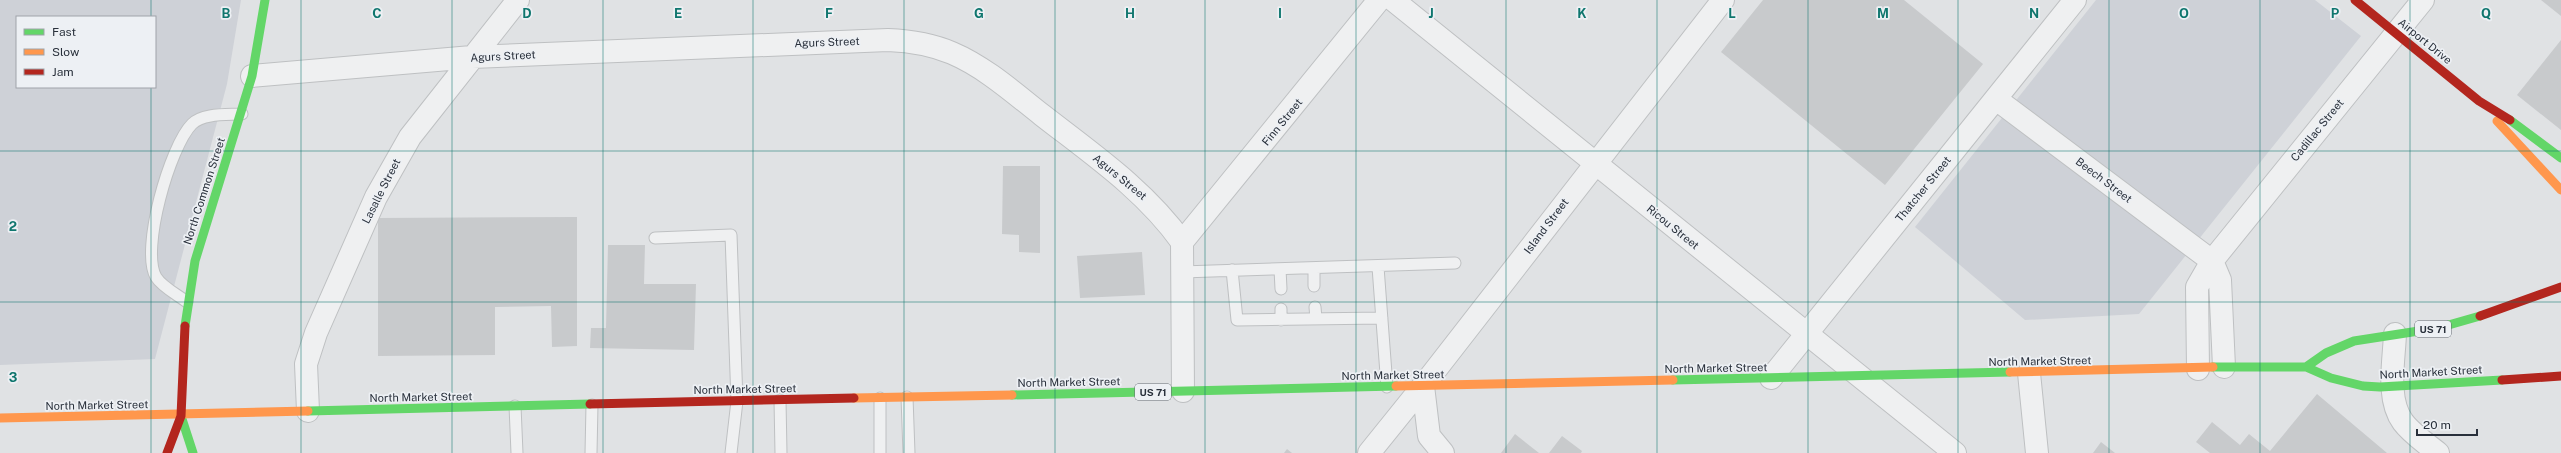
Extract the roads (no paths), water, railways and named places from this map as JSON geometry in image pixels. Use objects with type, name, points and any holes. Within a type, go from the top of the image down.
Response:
[{"type":"main road","name":"North Common Street","points":[[193,453],[181,416],[182,358],[187,302],[208,213],[242,114],[252,76],[266,0]]},
{"type":"main road","name":"Airport Drive","points":[[2355,0],[2479,101],[2510,120],[2561,158]]},
{"type":"main road","name":"Airport Drive","points":[[2479,101],[2561,190]]},
{"type":"main road","name":"US 71","points":[[2306,368],[2326,353],[2354,341],[2438,328],[2484,315],[2561,287]]},
{"type":"main road","name":"North Market Street","points":[[0,418],[181,416],[515,406],[1859,377],[2198,369],[2224,367],[2306,368],[2331,378],[2363,386],[2394,386],[2561,376]]},
{"type":"main road","name":"North Common Street","points":[[167,453],[181,416]]},
{"type":"street","name":"Lasalle Street","points":[[308,411],[306,364],[316,333],[376,197],[410,138],[518,0]]},
{"type":"street","name":"Finn Street","points":[[1182,242],[1379,0]]},
{"type":"street","name":"Ricou Street","points":[[1393,0],[1954,453]]},
{"type":"street","name":"Island Street","points":[[1369,453],[1423,386],[1594,163],[1723,0]]},
{"type":"street","name":"Thatcher Street","points":[[1771,378],[2075,0]]},
{"type":"street","name":"Cadillac Street","points":[[2198,369],[2197,287],[2212,261],[2423,0]]},
{"type":"street","name":"Agurs Street","points":[[252,76],[472,57],[888,40],[929,45],[963,58],[992,76],[1123,178],[1152,204],[1182,242]]},
{"type":"street","name":"Beech Street","points":[[1996,99],[2212,261]]},
{"type":"street","points":[[1182,242],[1183,391]]},
{"type":"street","points":[[2212,261],[2220,280],[2224,367]]},
{"type":"street","points":[[2395,334],[2393,398],[2396,411],[2404,423],[2438,453]]},
{"type":"street","points":[[2029,373],[2037,453]]},
{"type":"street","points":[[1423,386],[1429,436],[1443,453]]},
{"type":"lane","points":[[187,302],[157,278],[152,267],[151,244],[158,205],[169,168],[192,124],[204,117],[242,114]]},
{"type":"lane","points":[[655,238],[731,234],[737,401],[731,453]]},
{"type":"lane","points":[[1182,272],[1378,267],[1455,263]]},
{"type":"lane","points":[[1378,267],[1387,387]]},
{"type":"lane","points":[[1280,269],[1280,289]]},
{"type":"lane","points":[[1314,269],[1314,286]]},
{"type":"lane","points":[[1232,270],[1237,320],[1281,314],[1316,319],[1382,318]]},
{"type":"lane","points":[[1315,307],[1316,319]]},
{"type":"lane","points":[[907,397],[910,453]]},
{"type":"lane","points":[[880,398],[880,453]]},
{"type":"lane","points":[[780,400],[781,453]]},
{"type":"lane","points":[[591,453],[592,405]]},
{"type":"lane","points":[[515,406],[517,453]]}]
